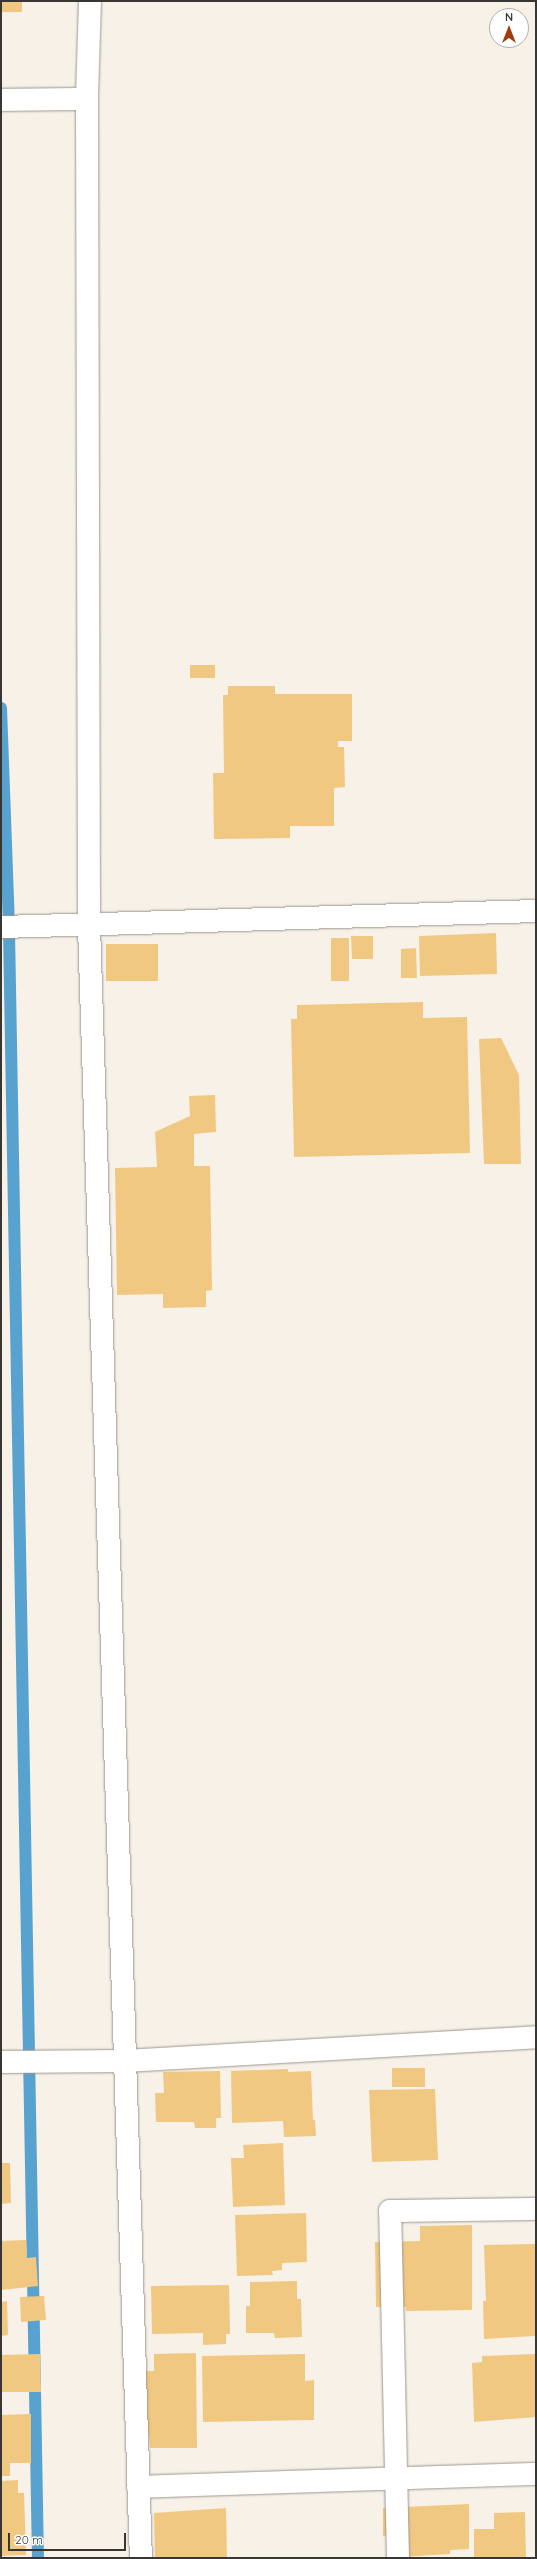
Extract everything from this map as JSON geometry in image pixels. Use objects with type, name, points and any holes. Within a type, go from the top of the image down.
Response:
[{"type":"street","points":[[90,1],[88,99],[89,925],[141,2558]]},
{"type":"street","points":[[1,100],[88,99]]},
{"type":"street","points":[[1,927],[536,911]]},
{"type":"street","points":[[1,2062],[125,2061],[536,2037]]},
{"type":"street","points":[[398,2558],[390,2211],[536,2209]]},
{"type":"street","points":[[138,2487],[536,2474]]},
{"type":"building","points":[[1,1],[22,1],[22,12],[1,12]]},
{"type":"building","points":[[190,665],[215,665],[215,678],[190,678]]},
{"type":"building","points":[[228,686],[275,686],[275,694],[352,694],[352,741],[338,741],[338,747],[344,747],[345,787],[334,788],[334,826],[290,826],[290,838],[214,839],[213,773],[224,773],[223,695],[228,695]]},
{"type":"building","points":[[496,933],[497,974],[420,976],[419,936]]},
{"type":"building","points":[[351,936],[373,936],[373,959],[352,959]]},
{"type":"building","points":[[331,938],[349,938],[349,981],[331,981]]},
{"type":"building","points":[[106,944],[158,944],[158,981],[106,981]]},
{"type":"building","points":[[416,948],[417,978],[401,978],[401,949]]},
{"type":"building","points":[[423,1002],[423,1018],[467,1017],[470,1153],[294,1157],[291,1019],[297,1019],[297,1005]]},
{"type":"building","points":[[501,1038],[519,1075],[521,1164],[484,1164],[479,1039]]},
{"type":"building","points":[[215,1095],[216,1132],[194,1134],[194,1166],[210,1166],[212,1290],[206,1291],[206,1307],[163,1308],[163,1294],[117,1295],[115,1168],[157,1167],[155,1132],[190,1116],[189,1096]]},
{"type":"building","points":[[392,2068],[425,2068],[425,2087],[392,2087]]},
{"type":"building","points":[[288,2069],[288,2072],[311,2071],[313,2120],[315,2120],[316,2136],[284,2137],[283,2121],[232,2123],[231,2071]]},
{"type":"building","points":[[220,2071],[221,2118],[216,2118],[216,2128],[195,2128],[194,2122],[156,2122],[155,2093],[164,2093],[163,2072]]},
{"type":"building","points":[[435,2089],[438,2160],[372,2162],[369,2090]]},
{"type":"building","points":[[283,2143],[285,2205],[233,2207],[231,2158],[244,2158],[243,2145]]},
{"type":"building","points":[[1,2163],[10,2163],[11,2203],[1,2204]]},
{"type":"building","points":[[306,2213],[307,2262],[282,2263],[282,2270],[272,2271],[273,2275],[237,2276],[235,2215]]},
{"type":"building","points":[[472,2225],[472,2310],[406,2311],[406,2307],[376,2307],[375,2242],[420,2241],[420,2226]]},
{"type":"building","points":[[26,2240],[27,2258],[36,2257],[38,2286],[1,2290],[1,2241]]},
{"type":"building","points":[[536,2244],[536,2336],[484,2339],[483,2301],[486,2301],[484,2245]]},
{"type":"building","points":[[297,2281],[297,2299],[301,2299],[302,2337],[275,2338],[274,2333],[246,2333],[246,2306],[250,2306],[250,2282]]},
{"type":"building","points":[[229,2285],[230,2334],[226,2334],[226,2344],[203,2345],[203,2333],[152,2334],[151,2286]]},
{"type":"building","points":[[44,2296],[46,2320],[21,2322],[20,2297]]},
{"type":"building","points":[[7,2301],[8,2335],[1,2336],[1,2302]]},
{"type":"building","points":[[196,2353],[197,2448],[150,2448],[149,2434],[141,2434],[140,2371],[154,2371],[154,2354]]},
{"type":"building","points":[[40,2354],[41,2392],[1,2392],[1,2355]]},
{"type":"building","points":[[305,2354],[305,2381],[314,2380],[314,2420],[203,2422],[202,2356]]},
{"type":"building","points":[[535,2354],[536,2417],[474,2422],[472,2363],[482,2362],[482,2356]]},
{"type":"building","points":[[31,2414],[31,2463],[10,2463],[10,2476],[1,2476],[1,2415]]},
{"type":"building","points":[[18,2480],[18,2493],[24,2493],[26,2555],[1,2556],[1,2481]]},
{"type":"building","points":[[469,2504],[469,2549],[450,2550],[450,2554],[401,2557],[393,2535],[383,2536],[383,2508]]},
{"type":"building","points":[[226,2508],[227,2558],[155,2558],[154,2513]]},
{"type":"building","points":[[525,2512],[526,2558],[474,2558],[474,2529],[494,2529],[494,2513]]},
{"type":"waterway","points":[[1,708],[9,931],[38,2558]]}]
